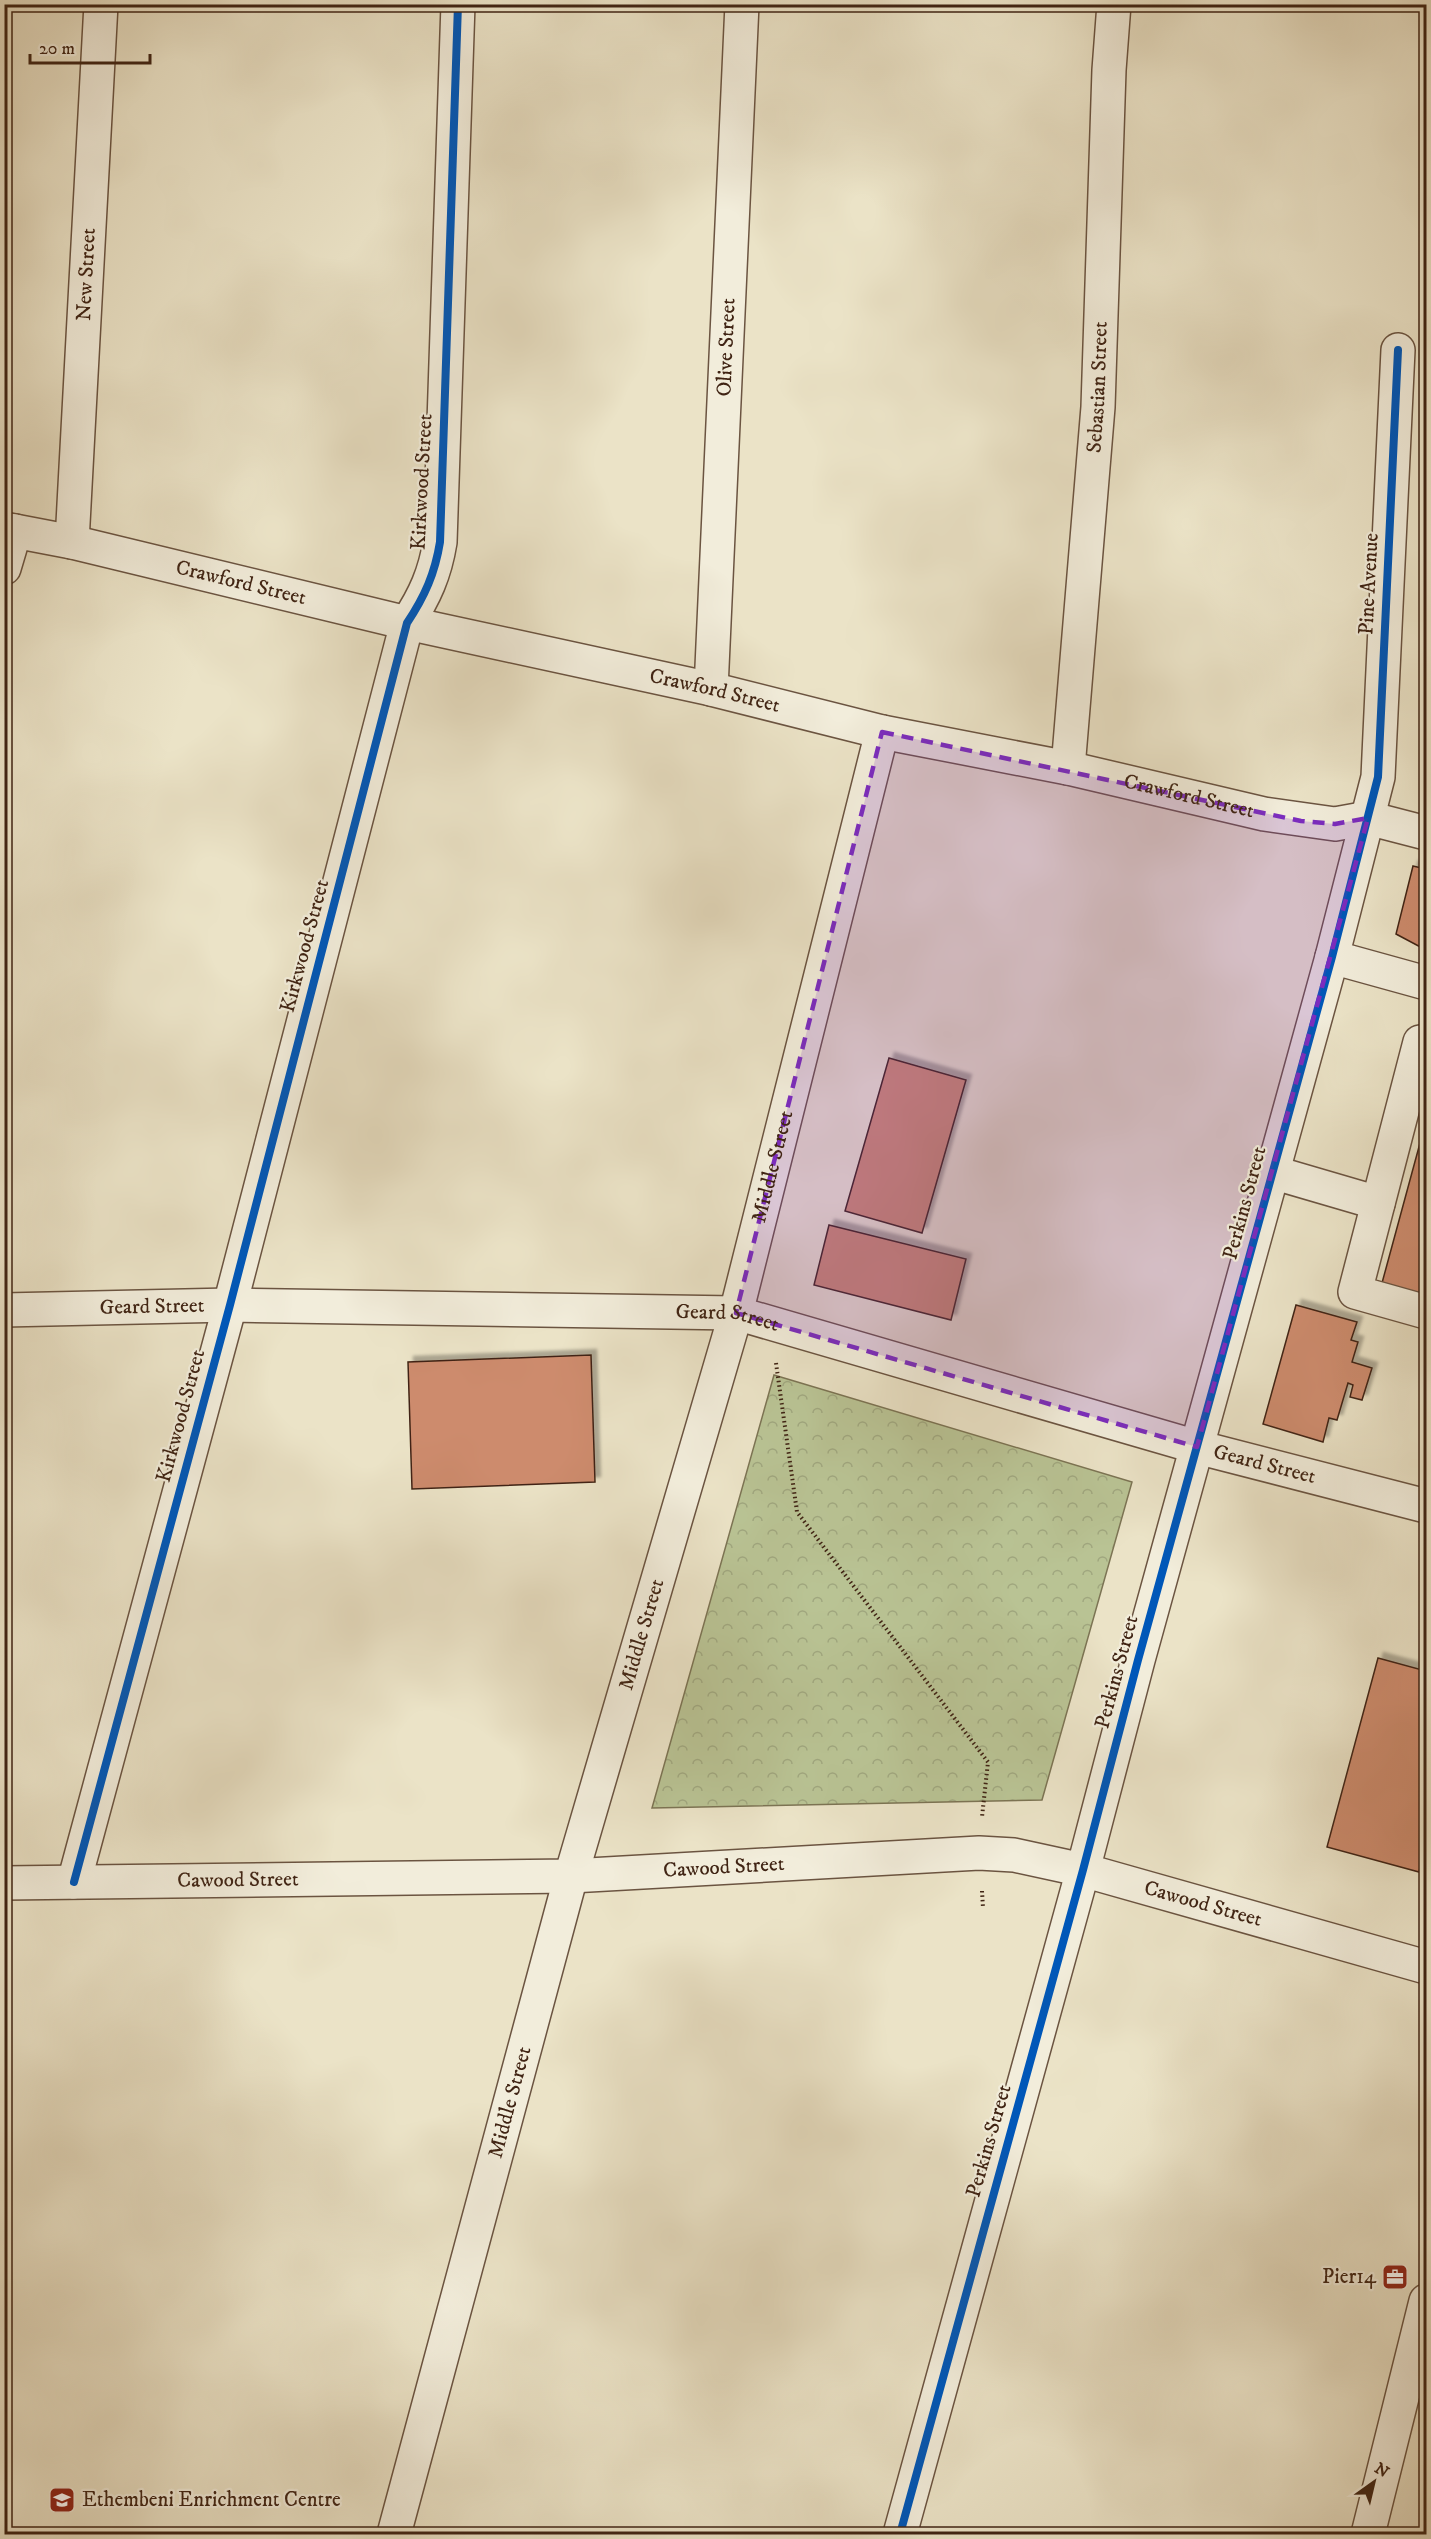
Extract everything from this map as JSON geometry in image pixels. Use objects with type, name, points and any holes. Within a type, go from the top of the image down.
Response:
[{"type":"street","name":"New Street","points":[[72,542],[101,4]]},
{"type":"street","name":"Kirkwood Street","points":[[74,1882],[230,1305],[407,623],[424,597],[435,568],[440,542],[458,4]]},
{"type":"street","name":"Olive Street","points":[[711,690],[742,4]]},
{"type":"street","name":"Sebastian Street","points":[[1068,768],[1098,407],[1109,70],[1114,4]]},
{"type":"street","name":"Pine Avenue","points":[[1368,818],[1378,777],[1398,350]]},
{"type":"street","name":"Crawford Street","points":[[10,530],[72,542],[407,623],[711,690],[882,732],[1068,768],[1301,821],[1335,824],[1368,818],[1426,833]]},
{"type":"street","points":[[4,568],[10,530]]},
{"type":"street","name":"Middle Street","points":[[394,2535],[571,1876],[736,1313],[882,732]]},
{"type":"street","name":"Perkins Street","points":[[900,2535],[1332,957],[1368,818]]},
{"type":"street","points":[[1332,957],[1426,983]]},
{"type":"street","points":[[1420,1042],[1354,1292],[1426,1312]]},
{"type":"street","points":[[1272,1172],[1378,1203]]},
{"type":"street","name":"Geard Street","points":[[4,1310],[230,1305],[736,1313],[1197,1447],[1426,1506]]},
{"type":"street","name":"Cawood Street","points":[[4,1883],[571,1876],[979,1853],[1014,1855],[1083,1870],[1426,1967]]},
{"type":"street","points":[[1368,2535],[1426,2301]]},
{"type":"path","points":[[771,1324],[796,1512],[988,1762],[979,1853],[983,1908]]},
{"type":"highlighted area","points":[[882,732],[1301,821],[1335,824],[1368,818],[1197,1447],[736,1313]]},
{"type":"green space","points":[[774,1375],[1132,1482],[1042,1800],[652,1808]]},
{"type":"building","points":[[1413,866],[1426,869],[1426,950],[1396,934]]},
{"type":"building","points":[[889,1058],[966,1080],[922,1233],[845,1211]]},
{"type":"building","points":[[1426,1121],[1426,1295],[1382,1283]]},
{"type":"building","points":[[829,1225],[966,1259],[951,1320],[814,1285]]},
{"type":"building","points":[[1296,1305],[1357,1322],[1351,1340],[1358,1342],[1352,1362],[1372,1368],[1362,1400],[1350,1397],[1353,1385],[1348,1383],[1337,1420],[1329,1418],[1323,1442],[1263,1424]]},
{"type":"building","points":[[591,1355],[595,1482],[412,1489],[408,1362]]},
{"type":"building","points":[[1378,1658],[1426,1671],[1426,1843],[1419,1872],[1327,1847]]},
{"type":"building","points":[[1426,2513],[1426,2534],[1420,2534]]},
{"type":"cycle path","points":[[74,1882],[230,1305],[407,623],[428,584],[438,553],[458,4]]},
{"type":"cycle path","points":[[900,2534],[1332,957],[1378,777],[1398,350]]},
{"type":"place","name":"Pier14","points":[[1395,2277]]},
{"type":"place","name":"Ethembeni Enrichment Centre","points":[[62,2500]]}]
